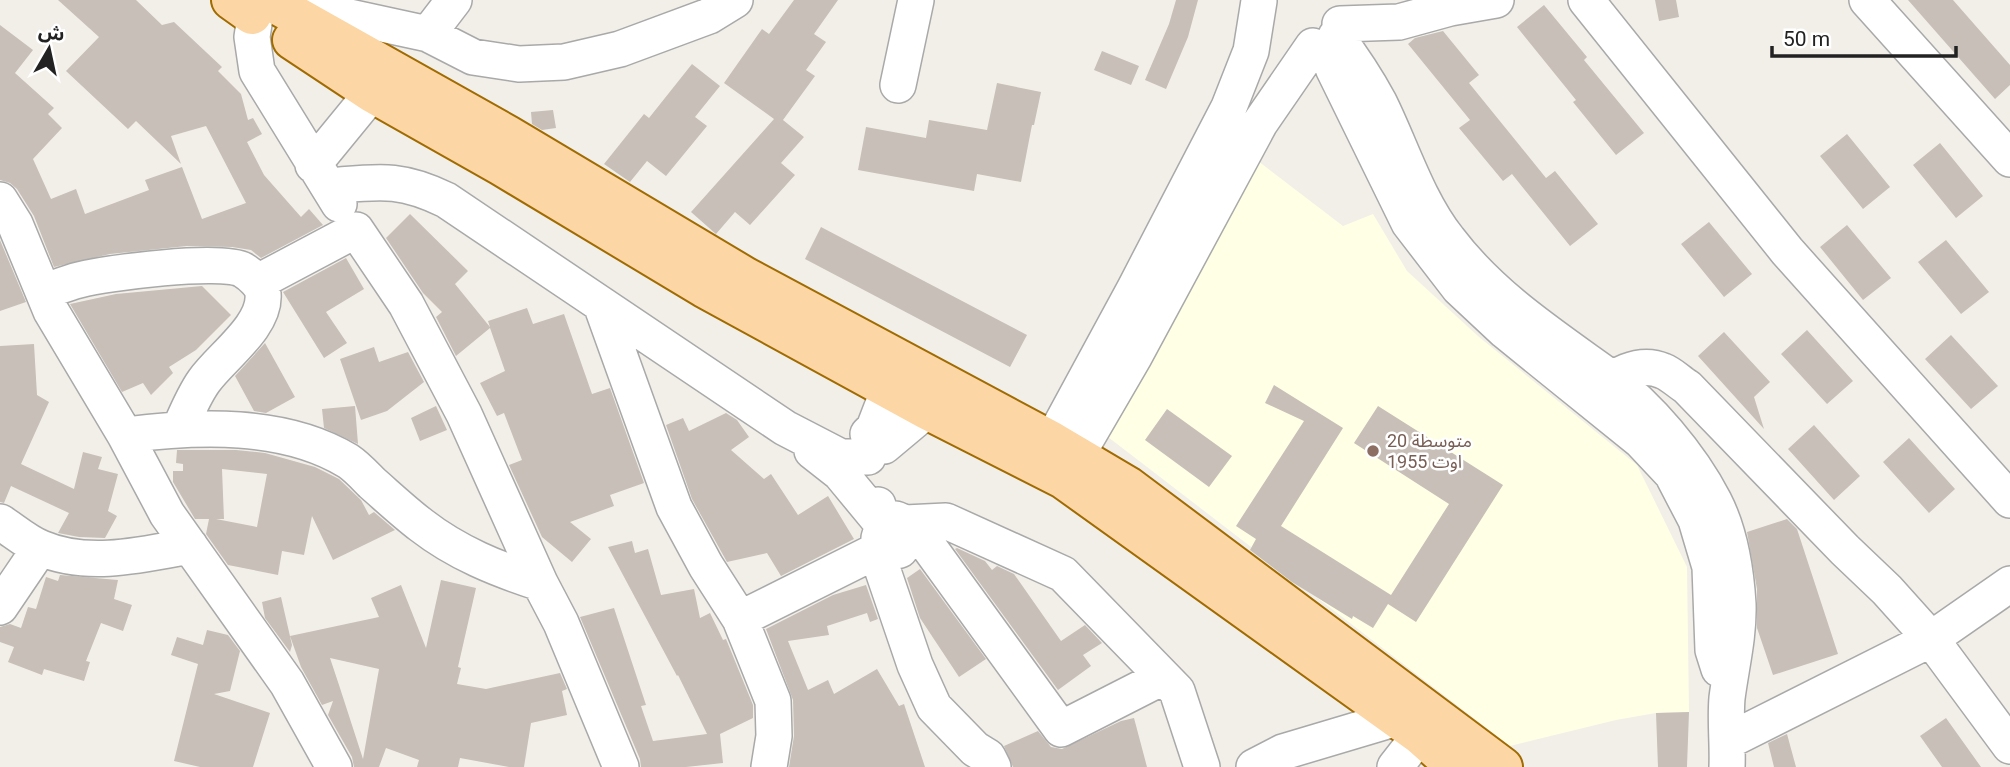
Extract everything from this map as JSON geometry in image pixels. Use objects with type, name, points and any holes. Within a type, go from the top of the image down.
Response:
[{"type":"main road","points":[[257,6],[508,135],[1057,460],[1408,727],[1456,767]]},
{"type":"main road","points":[[257,6],[372,93],[501,166],[704,288],[927,410],[1128,486],[1503,767]]},
{"type":"street","points":[[428,34],[454,0]]},
{"type":"street","points":[[621,767],[561,623],[429,345],[406,304],[320,175],[257,71],[253,37],[257,6],[428,34],[473,57],[519,64],[564,62],[620,49],[709,16],[735,0]]},
{"type":"street","points":[[898,85],[916,0]]},
{"type":"street","points":[[1401,0],[1477,2]]},
{"type":"street","points":[[1586,0],[1787,251],[2010,500]]},
{"type":"street","points":[[1867,0],[2010,159]]},
{"type":"street","points":[[1259,1],[1260,16],[1266,30],[1277,41],[1290,47],[1330,30],[1399,22],[1477,2]]},
{"type":"street","points":[[1057,460],[1135,288],[1229,107],[1251,51],[1259,1]]},
{"type":"street","points":[[1330,30],[1349,97],[1409,223],[1436,261],[1459,288],[1505,331],[1599,387],[1641,441],[1672,474],[1696,520],[1710,567],[1713,650],[1727,700],[1728,754],[1931,639],[2010,584]]},
{"type":"street","points":[[1057,460],[1261,122],[1330,30]]},
{"type":"street","points":[[320,175],[372,93]]},
{"type":"street","points":[[320,175],[419,187],[446,200],[785,429],[840,473],[866,507],[908,532],[1063,574],[1177,691],[1202,767]]},
{"type":"street","points":[[0,200],[15,224],[51,311],[125,436],[167,514],[287,683],[334,767]]},
{"type":"street","points":[[258,282],[356,230]]},
{"type":"street","points":[[43,292],[77,280],[159,268],[225,266],[242,270],[258,282],[263,294],[260,311],[250,332],[217,363],[202,384],[180,428]]},
{"type":"street","points":[[602,307],[674,507],[706,566],[740,619],[773,701],[774,736],[769,767]]},
{"type":"street","points":[[1599,387],[1644,367],[1663,370],[1687,387],[1887,590],[1931,639],[2010,746]]},
{"type":"street","points":[[890,389],[866,449],[873,487],[1061,729],[1163,677]]},
{"type":"street","points":[[785,429],[866,449],[927,410]]},
{"type":"street","points":[[125,436],[180,428],[208,428],[283,436],[316,444],[351,463],[410,516],[448,545],[491,567],[540,583]]},
{"type":"street","points":[[0,522],[40,548],[69,556],[109,559],[190,546]]},
{"type":"street","points":[[740,619],[908,532]]},
{"type":"street","points":[[908,532],[882,568],[915,665],[934,707],[975,749],[989,757],[993,767]]},
{"type":"street","points":[[0,607],[40,548]]},
{"type":"street","points":[[1254,767],[1283,752],[1408,727],[1395,767]]},
{"type":"shaded area","name":"متوسطة 20 اوت 1955","points":[[1258,161],[1343,226],[1373,214],[1407,271],[1479,337],[1637,465],[1687,567],[1689,712],[1656,713],[1616,720],[1510,746],[1108,437]]},
{"type":"building","points":[[58,0],[136,0],[162,25],[174,22],[222,67],[218,71],[241,94],[248,120],[253,118],[262,134],[247,142],[264,175],[301,217],[309,209],[323,225],[261,258],[251,250],[187,246],[110,254],[54,267],[34,216],[17,189],[0,180],[0,25],[33,50],[15,73],[54,108],[48,114],[62,128],[33,159],[51,199],[76,189],[85,214],[149,190],[145,180],[182,167],[202,219],[246,203],[206,126],[171,136],[181,164],[136,121],[128,129],[66,71],[99,37]]},
{"type":"building","points":[[794,0],[838,0],[814,34],[826,42],[806,70],[815,76],[783,120],[804,137],[781,163],[795,175],[750,225],[735,212],[716,234],[691,212],[774,119],[724,83],[762,29],[769,34]]},
{"type":"building","points":[[1176,0],[1198,0],[1188,37],[1166,89],[1145,80],[1169,24]]},
{"type":"building","points":[[1655,0],[1676,0],[1679,17],[1659,21]]},
{"type":"building","points":[[1908,0],[1953,0],[2010,65],[2010,85],[1995,99]]},
{"type":"building","points":[[1544,5],[1587,57],[1584,60],[1644,133],[1616,155],[1517,27]]},
{"type":"building","points":[[1443,31],[1479,75],[1469,83],[1546,178],[1555,171],[1598,224],[1570,246],[1512,174],[1503,181],[1459,128],[1470,120],[1408,44],[1415,38]]},
{"type":"building","points":[[1102,51],[1139,66],[1131,85],[1094,70]]},
{"type":"building","points":[[692,64],[720,86],[695,117],[707,126],[666,176],[647,161],[630,182],[604,164],[644,114],[649,118]]},
{"type":"building","points":[[997,83],[1041,92],[1021,182],[977,174],[974,191],[858,170],[866,127],[926,138],[929,120],[987,130]]},
{"type":"building","points":[[553,110],[556,128],[542,130],[532,124],[531,112]]},
{"type":"building","points":[[1847,134],[1890,187],[1863,209],[1820,156]]},
{"type":"building","points":[[1940,143],[1983,196],[1956,218],[1913,165]]},
{"type":"building","points":[[410,214],[468,271],[455,284],[490,327],[488,321],[527,308],[533,324],[564,314],[592,394],[610,388],[644,483],[610,495],[614,506],[570,522],[591,539],[572,562],[542,537],[509,465],[522,460],[504,413],[497,416],[480,383],[505,371],[490,328],[456,356],[436,317],[442,312],[423,293],[386,238]]},
{"type":"building","points":[[1709,222],[1752,274],[1724,297],[1681,244]]},
{"type":"building","points":[[1847,225],[1891,278],[1863,300],[1820,247]]},
{"type":"building","points":[[821,227],[1027,335],[1010,367],[805,259]]},
{"type":"building","points":[[0,240],[26,302],[0,311]]},
{"type":"building","points":[[1946,240],[1989,292],[1961,314],[1918,262]]},
{"type":"building","points":[[346,258],[364,289],[326,312],[347,343],[324,358],[283,292]]},
{"type":"building","points":[[202,286],[231,315],[196,350],[169,367],[173,373],[151,395],[143,383],[122,392],[70,304],[116,294]]},
{"type":"building","points":[[1807,330],[1853,381],[1827,404],[1781,354]]},
{"type":"building","points":[[1724,332],[1770,382],[1754,397],[1764,429],[1698,356]]},
{"type":"building","points":[[1951,335],[1998,386],[1971,409],[1925,359]]},
{"type":"building","points":[[265,343],[295,397],[266,413],[254,411],[235,376]]},
{"type":"building","points":[[34,344],[37,395],[49,402],[21,464],[74,489],[83,452],[102,457],[98,469],[118,474],[108,511],[117,516],[105,538],[58,533],[69,513],[11,486],[4,503],[0,502],[0,346]]},
{"type":"building","points":[[374,347],[379,362],[408,352],[424,382],[387,411],[361,420],[340,359]]},
{"type":"building","points":[[1274,385],[1343,428],[1281,526],[1391,595],[1449,504],[1354,443],[1378,406],[1503,485],[1416,622],[1388,604],[1373,628],[1353,616],[1352,619],[1292,582],[1250,550],[1256,539],[1236,526],[1304,421],[1265,403]]},
{"type":"building","points":[[355,406],[358,444],[324,428],[322,409]]},
{"type":"building","points":[[436,406],[447,430],[420,441],[411,418]]},
{"type":"building","points":[[1167,409],[1232,456],[1209,487],[1145,440]]},
{"type":"building","points":[[726,413],[737,420],[749,437],[731,450],[764,479],[771,474],[798,515],[828,496],[854,539],[781,576],[767,553],[727,562],[692,499],[666,425],[683,418],[689,431]]},
{"type":"building","points":[[1814,425],[1860,476],[1834,500],[1788,449]]},
{"type":"building","points":[[1909,438],[1955,489],[1929,513],[1883,462]]},
{"type":"building","points":[[177,450],[236,450],[265,453],[315,467],[339,479],[361,500],[369,515],[374,512],[395,530],[333,560],[312,516],[304,555],[282,551],[278,575],[228,565],[206,534],[209,519],[195,519],[173,482],[173,471],[183,471],[183,464],[176,463]],"holes":[[[222,469],[267,474],[257,527],[216,519],[224,519]]]},
{"type":"building","points":[[1787,519],[1797,529],[1838,654],[1773,675],[1757,628],[1757,589],[1747,532]]},
{"type":"building","points":[[632,541],[635,553],[648,549],[661,595],[694,589],[700,618],[710,613],[723,640],[726,639],[753,705],[753,718],[720,734],[723,763],[686,767],[641,767],[580,617],[614,608],[646,705],[641,706],[653,741],[707,734],[608,547]]},
{"type":"building","points":[[955,549],[985,561],[992,570],[997,566],[1014,574],[1061,641],[1085,625],[1102,643],[1083,655],[1091,666],[1058,690]]},
{"type":"building","points":[[920,569],[986,659],[959,677],[920,618],[907,578]]},
{"type":"building","points":[[60,575],[118,580],[114,599],[132,605],[123,631],[101,623],[86,661],[90,662],[84,681],[44,669],[42,675],[8,662],[14,647],[0,642],[0,627],[10,624],[21,628],[28,607],[36,609],[46,577],[58,581]]},
{"type":"building","points":[[441,580],[476,588],[458,667],[461,668],[457,684],[486,689],[560,673],[567,689],[562,691],[567,715],[531,723],[524,767],[460,758],[458,767],[417,767],[419,760],[386,748],[379,767],[354,767],[352,757],[328,715],[333,701],[322,705],[301,667],[290,636],[379,617],[371,598],[401,585],[426,648]],"holes":[[[330,658],[379,669],[363,759]]]},
{"type":"building","points":[[866,585],[878,619],[870,622],[867,613],[827,626],[829,635],[788,641],[808,690],[828,680],[834,694],[877,669],[899,706],[904,704],[925,767],[789,767],[794,736],[793,700],[766,629],[833,595]]},
{"type":"building","points":[[281,597],[292,645],[290,652],[265,618],[262,602]]},
{"type":"building","points":[[207,630],[228,635],[240,651],[230,691],[214,694],[270,713],[253,767],[200,767],[174,761],[198,664],[171,655],[177,637],[203,645]]},
{"type":"building","points":[[1689,712],[1687,767],[1658,767],[1656,713]]},
{"type":"building","points":[[1134,718],[1147,767],[1013,767],[1004,746],[1038,731],[1051,747],[1062,749],[1121,721]]},
{"type":"building","points":[[1946,718],[1981,767],[1942,767],[1920,736]]},
{"type":"building","points":[[1787,734],[1796,767],[1774,767],[1768,743]]},
{"type":"place","name":"متوسطة 20 اوت 1955","points":[[1373,451]]}]
